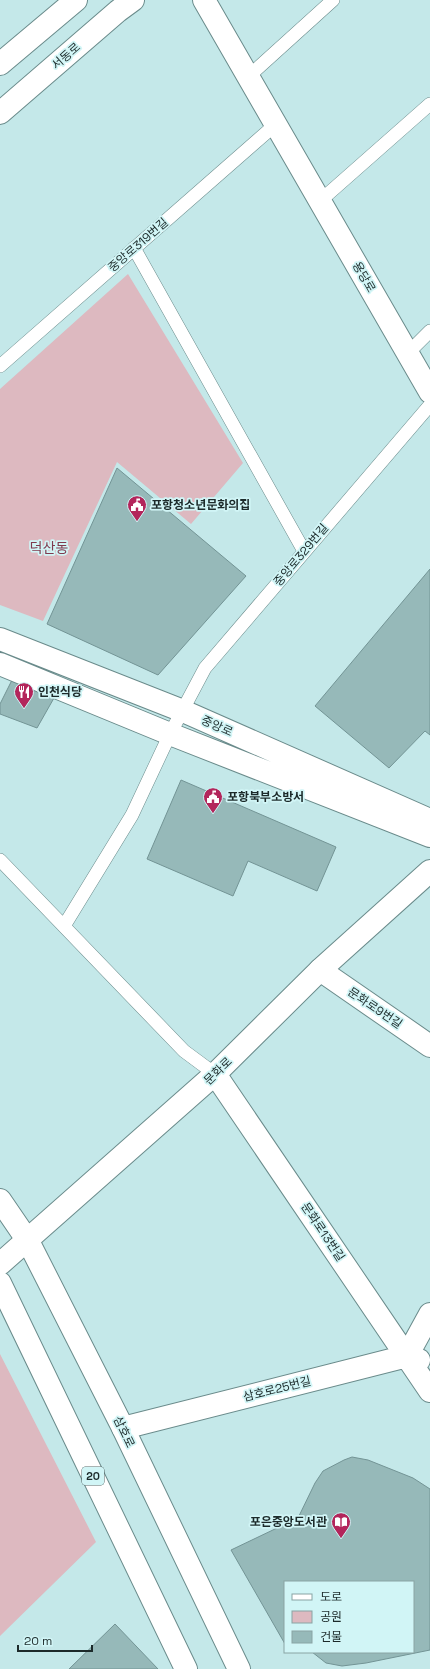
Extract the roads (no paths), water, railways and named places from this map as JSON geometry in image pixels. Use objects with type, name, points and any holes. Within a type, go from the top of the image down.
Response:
[{"type":"main road","points":[[0,64],[76,0]]},
{"type":"main road","name":"서동로","points":[[0,113],[118,11],[133,0]]},
{"type":"main road","name":"용당로","points":[[204,0],[430,392]]},
{"type":"main road","name":"중앙로","points":[[0,639],[183,711],[430,820]]},
{"type":"main road","name":"중앙로","points":[[0,664],[170,734],[430,836]]},
{"type":"main road","name":"문화로","points":[[0,1264],[28,1241],[215,1074],[320,970],[430,871]]},
{"type":"main road","name":"문화로9번길","points":[[320,970],[430,1046]]},
{"type":"main road","name":"문화로13번길","points":[[215,1074],[430,1391]]},
{"type":"main road","name":"삼호로","points":[[0,1200],[28,1241],[123,1428],[239,1669]]},
{"type":"main road","name":"20","points":[[0,1283],[186,1669]]},
{"type":"main road","points":[[430,1314],[407,1356],[430,1364]]},
{"type":"main road","name":"삼호로25번길","points":[[123,1428],[407,1356]]},
{"type":"lane","points":[[248,77],[334,0]]},
{"type":"lane","points":[[320,201],[430,104]]},
{"type":"lane","name":"중앙로319번길","points":[[0,366],[275,125]]},
{"type":"lane","points":[[134,248],[304,551]]},
{"type":"lane","points":[[408,353],[430,331]]},
{"type":"lane","name":"중앙로329번길","points":[[64,926],[132,816],[170,734],[205,668],[430,405]]},
{"type":"lane","points":[[0,860],[184,1051],[215,1074]]},
{"type":"place","name":"포항청소년문화의집","points":[[137,522]]},
{"type":"place","name":"인천식당","points":[[24,709]]},
{"type":"place","name":"포항북부소방서","points":[[213,814]]},
{"type":"place","name":"포은중앙도서관","points":[[341,1539]]},
{"type":"district","name":"덕산동","points":[[49,548]]}]
